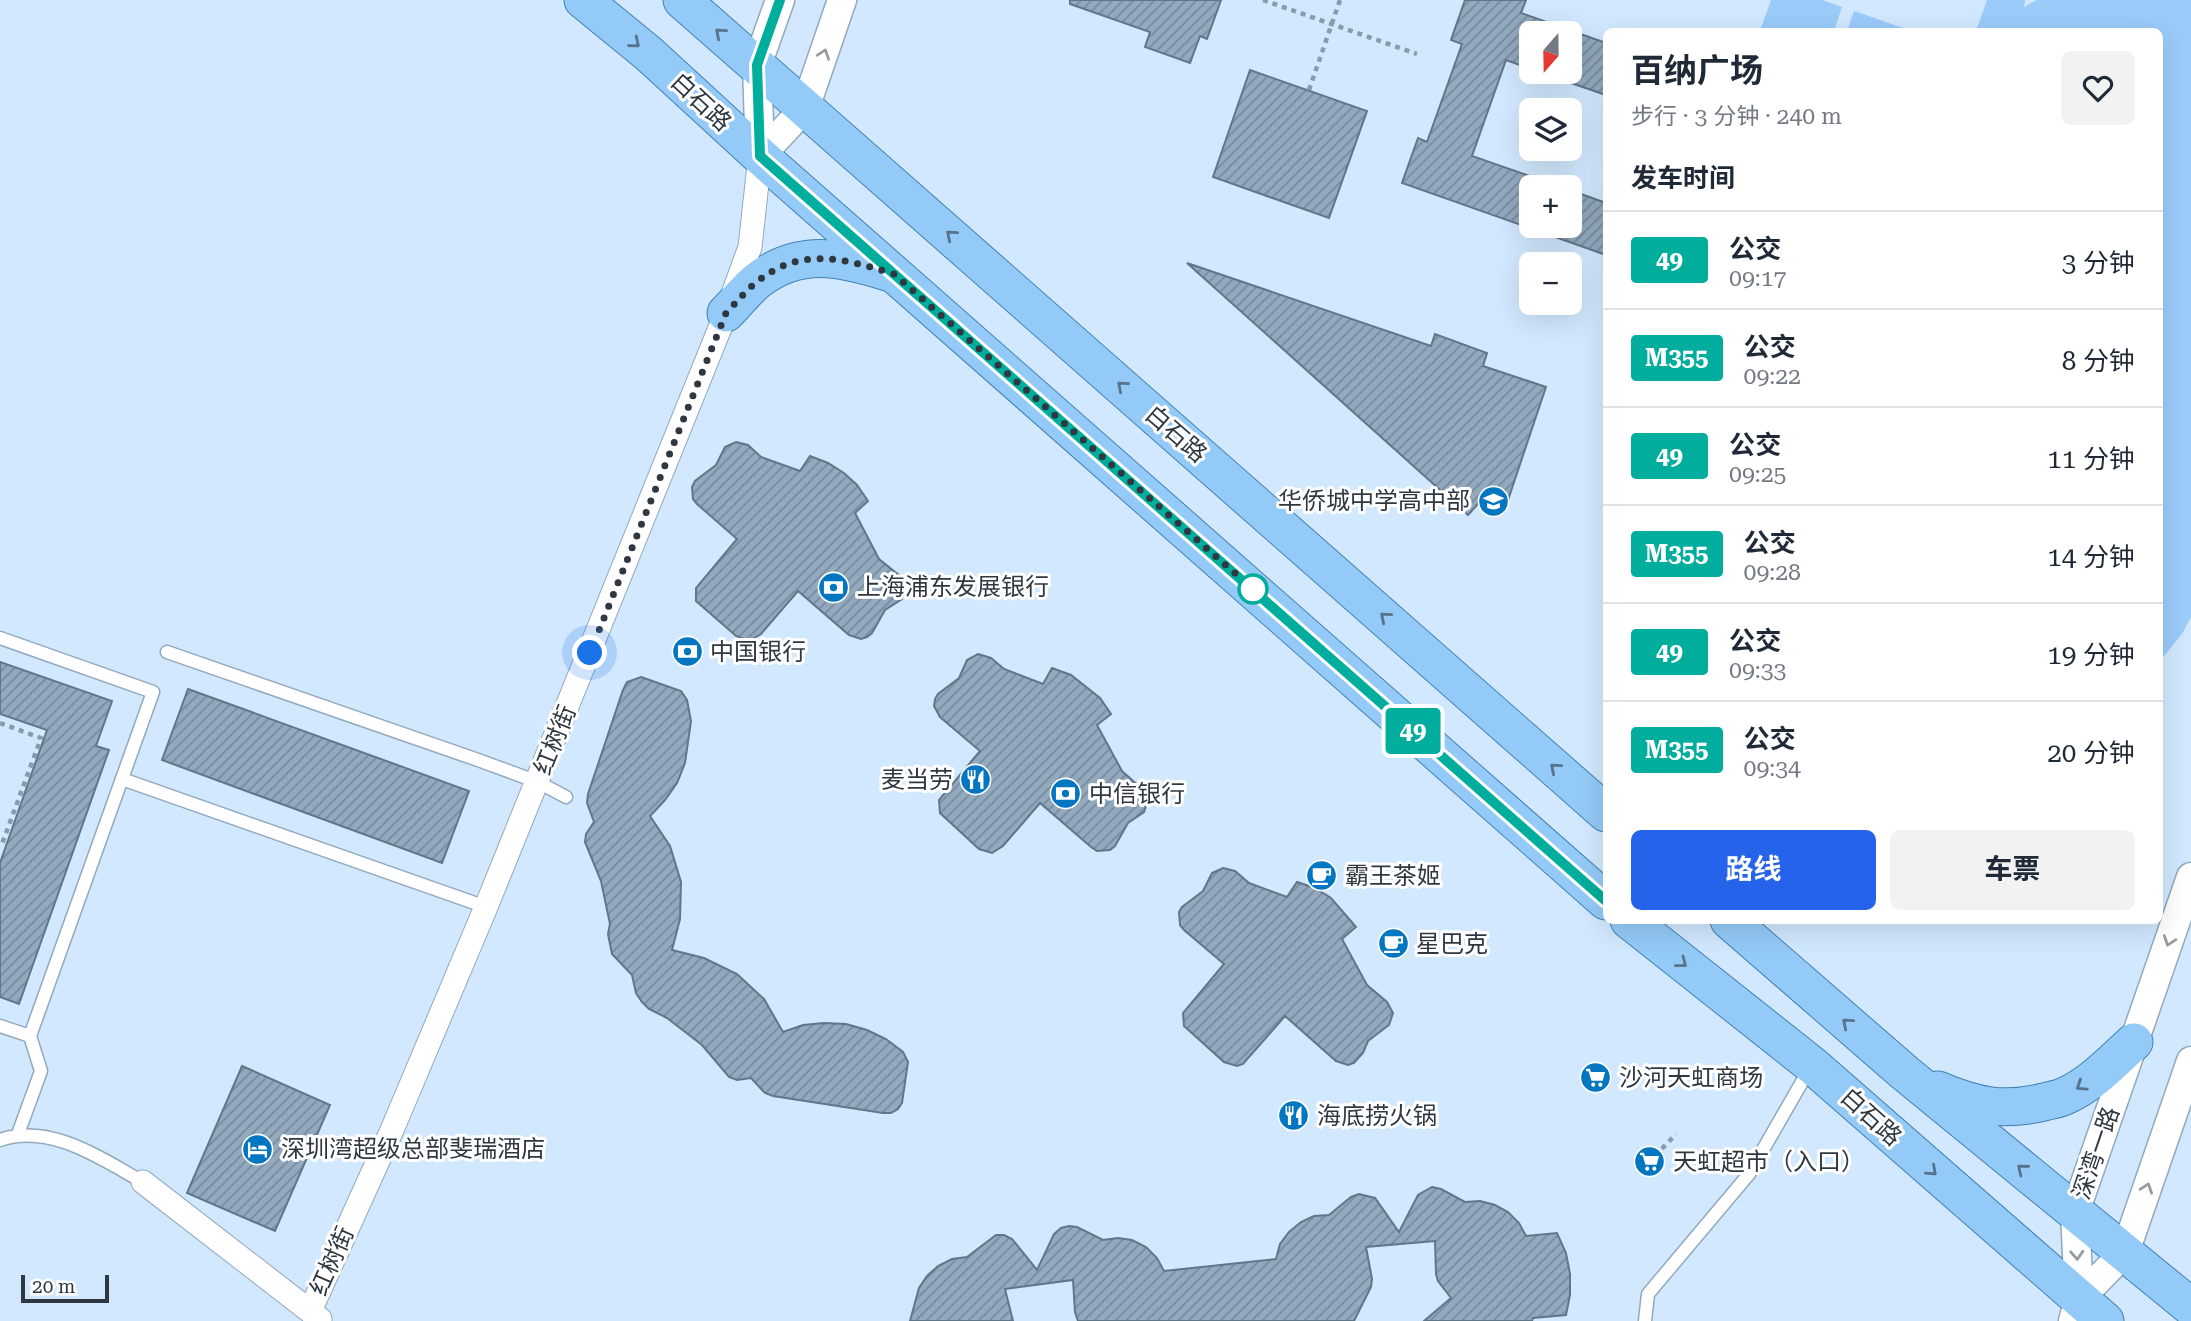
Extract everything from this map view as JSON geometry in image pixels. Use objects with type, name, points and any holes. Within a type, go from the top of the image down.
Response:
[{"type":"main road","name":"白石路","points":[[583,0],[649,54],[760,156],[1603,898]]},
{"type":"main road","name":"白石路","points":[[682,0],[1603,810]]},
{"type":"main road","points":[[726,313],[757,281],[778,268],[801,259],[850,262],[894,274]]},
{"type":"main road","name":"白石路","points":[[1634,924],[1812,1065],[2086,1314]]},
{"type":"main road","points":[[1734,924],[1905,1073],[2191,1307]]},
{"type":"main road","points":[[1905,1073],[1967,1102],[2001,1108],[2023,1107],[2064,1097],[2088,1082],[2134,1042]]},
{"type":"street","points":[[760,156],[757,65],[780,0]]},
{"type":"street","points":[[760,156],[805,108],[842,0]]},
{"type":"street","name":"红树街","points":[[143,1182],[316,1316],[391,1130],[538,782],[726,313],[750,247],[760,156]]},
{"type":"street","name":"深湾一路","points":[[2086,1314],[2075,1212],[2191,877]]},
{"type":"street","points":[[2086,1314],[2125,1252],[2191,1061]]},
{"type":"lane","points":[[0,638],[153,692],[30,1037],[40,1070],[18,1134]]},
{"type":"lane","points":[[167,652],[538,782],[566,797]]},
{"type":"lane","points":[[122,779],[486,907]]},
{"type":"lane","points":[[0,1026],[30,1037]]},
{"type":"lane","points":[[1645,1321],[1648,1294],[1749,1174],[1812,1065]]},
{"type":"lane","points":[[0,1140],[18,1134],[47,1137],[71,1144],[143,1182]]},
{"type":"path","points":[[1263,0],[1417,54]]},
{"type":"path","points":[[1309,90],[1340,0]]},
{"type":"path","points":[[0,723],[41,738],[2,844]]},
{"type":"path","points":[[1655,1156],[1676,1134]]},
{"type":"shaded area","points":[[1771,0],[1822,0],[1842,7],[1835,28],[1761,28]]},
{"type":"shaded area","points":[[1987,0],[2025,0],[2024,7],[2037,0],[2191,0],[2191,617],[2182,634],[2163,657],[2163,28],[1977,28]]},
{"type":"shaded area","points":[[1854,11],[1903,28],[1848,28]]},
{"type":"building","points":[[1070,0],[1221,0],[1207,39],[1200,36],[1190,63],[1145,47],[1150,32],[1070,4]]},
{"type":"building","points":[[1465,0],[1526,0],[1521,13],[1544,21],[1519,21],[1519,65],[1506,60],[1472,156],[1527,175],[1519,175],[1519,224],[1402,183],[1418,138],[1427,142],[1462,44],[1451,40]]},
{"type":"building","points":[[1582,35],[1603,42],[1603,94],[1574,84],[1582,84]]},
{"type":"building","points":[[1250,70],[1367,111],[1329,218],[1213,177]]},
{"type":"building","points":[[1582,194],[1603,202],[1603,254],[1558,238],[1582,238]]},
{"type":"building","points":[[1187,263],[1431,346],[1435,334],[1487,353],[1483,366],[1546,387],[1508,500],[1493,487],[1468,515]]},
{"type":"building","points":[[736,442],[748,445],[761,457],[800,471],[810,456],[828,463],[857,485],[868,501],[855,513],[879,559],[900,576],[905,587],[902,599],[885,610],[867,637],[861,639],[849,635],[798,591],[761,634],[749,641],[736,636],[696,601],[696,588],[737,539],[697,504],[693,499],[692,487],[695,481],[716,465],[725,447]]},
{"type":"building","points":[[978,654],[991,658],[1004,669],[1043,684],[1052,668],[1071,675],[1100,698],[1111,714],[1097,725],[1122,771],[1142,789],[1148,800],[1144,812],[1128,823],[1110,850],[1097,851],[1091,847],[1040,803],[1003,846],[992,853],[979,849],[940,813],[939,800],[980,751],[940,717],[934,706],[935,699],[959,678],[967,660]]},
{"type":"building","points":[[0,662],[112,701],[96,746],[109,750],[19,1004],[0,997],[0,863],[47,730],[0,714]]},
{"type":"building","points":[[641,677],[681,691],[687,700],[691,721],[685,763],[677,783],[650,816],[670,846],[681,882],[680,919],[672,950],[704,958],[737,974],[764,999],[783,1032],[803,1025],[846,1024],[886,1039],[903,1052],[908,1062],[902,1103],[898,1109],[883,1113],[773,1096],[765,1093],[751,1078],[737,1080],[729,1077],[702,1045],[642,1002],[636,993],[632,975],[612,954],[608,934],[610,924],[601,881],[585,842],[586,834],[594,822],[587,803],[623,690],[627,682]]},
{"type":"building","points":[[188,689],[469,791],[442,863],[162,760]]},
{"type":"building","points":[[1223,868],[1235,871],[1249,883],[1287,897],[1297,882],[1315,888],[1331,898],[1356,927],[1342,939],[1367,985],[1387,1002],[1393,1013],[1389,1025],[1368,1041],[1363,1053],[1354,1063],[1348,1065],[1336,1061],[1285,1016],[1243,1064],[1237,1066],[1224,1062],[1184,1026],[1183,1013],[1224,964],[1184,930],[1180,925],[1179,912],[1203,891],[1212,873]]},
{"type":"building","name":"深圳湾超级总部斐瑞酒店","points":[[242,1066],[330,1105],[275,1231],[187,1193]]},
{"type":"building","points":[[1432,1187],[1465,1202],[1480,1201],[1495,1205],[1508,1212],[1519,1223],[1526,1236],[1557,1233],[1566,1253],[1570,1274],[1566,1315],[1533,1318],[1532,1321],[1424,1321],[1451,1298],[1436,1274],[1435,1241],[1366,1247],[1371,1287],[1354,1321],[1078,1321],[1073,1280],[1005,1289],[1013,1321],[910,1321],[919,1288],[927,1276],[952,1259],[967,1257],[996,1235],[1012,1239],[1037,1270],[1054,1234],[1069,1226],[1077,1227],[1103,1240],[1132,1240],[1146,1247],[1157,1258],[1164,1271],[1276,1259],[1280,1244],[1301,1222],[1314,1216],[1329,1215],[1351,1197],[1359,1194],[1375,1198],[1399,1232],[1418,1195]]},
{"type":"bus line","name":"49","points":[[780,0],[757,65],[760,156],[1603,898]]},
{"type":"place","name":"华侨城中学高中部","points":[[1493,501]]},
{"type":"place","name":"上海浦东发展银行","points":[[834,587]]},
{"type":"place","name":"中国银行","points":[[687,652]]},
{"type":"place","name":"麦当劳","points":[[976,780]]},
{"type":"place","name":"中信银行","points":[[1066,794]]},
{"type":"place","name":"霸王茶姬","points":[[1322,876]]},
{"type":"place","name":"星巴克","points":[[1393,944]]},
{"type":"place","name":"沙河天虹商场","points":[[1596,1078]]},
{"type":"place","name":"海底捞火锅","points":[[1294,1116]]},
{"type":"place","name":"深圳湾超级总部斐瑞酒店","points":[[258,1149]]},
{"type":"place","name":"天虹超市（入口）","points":[[1650,1162]]},
{"type":"route","points":[[590,653],[726,313],[757,281],[778,268],[801,259],[860,263],[894,274],[1253,589]]}]
